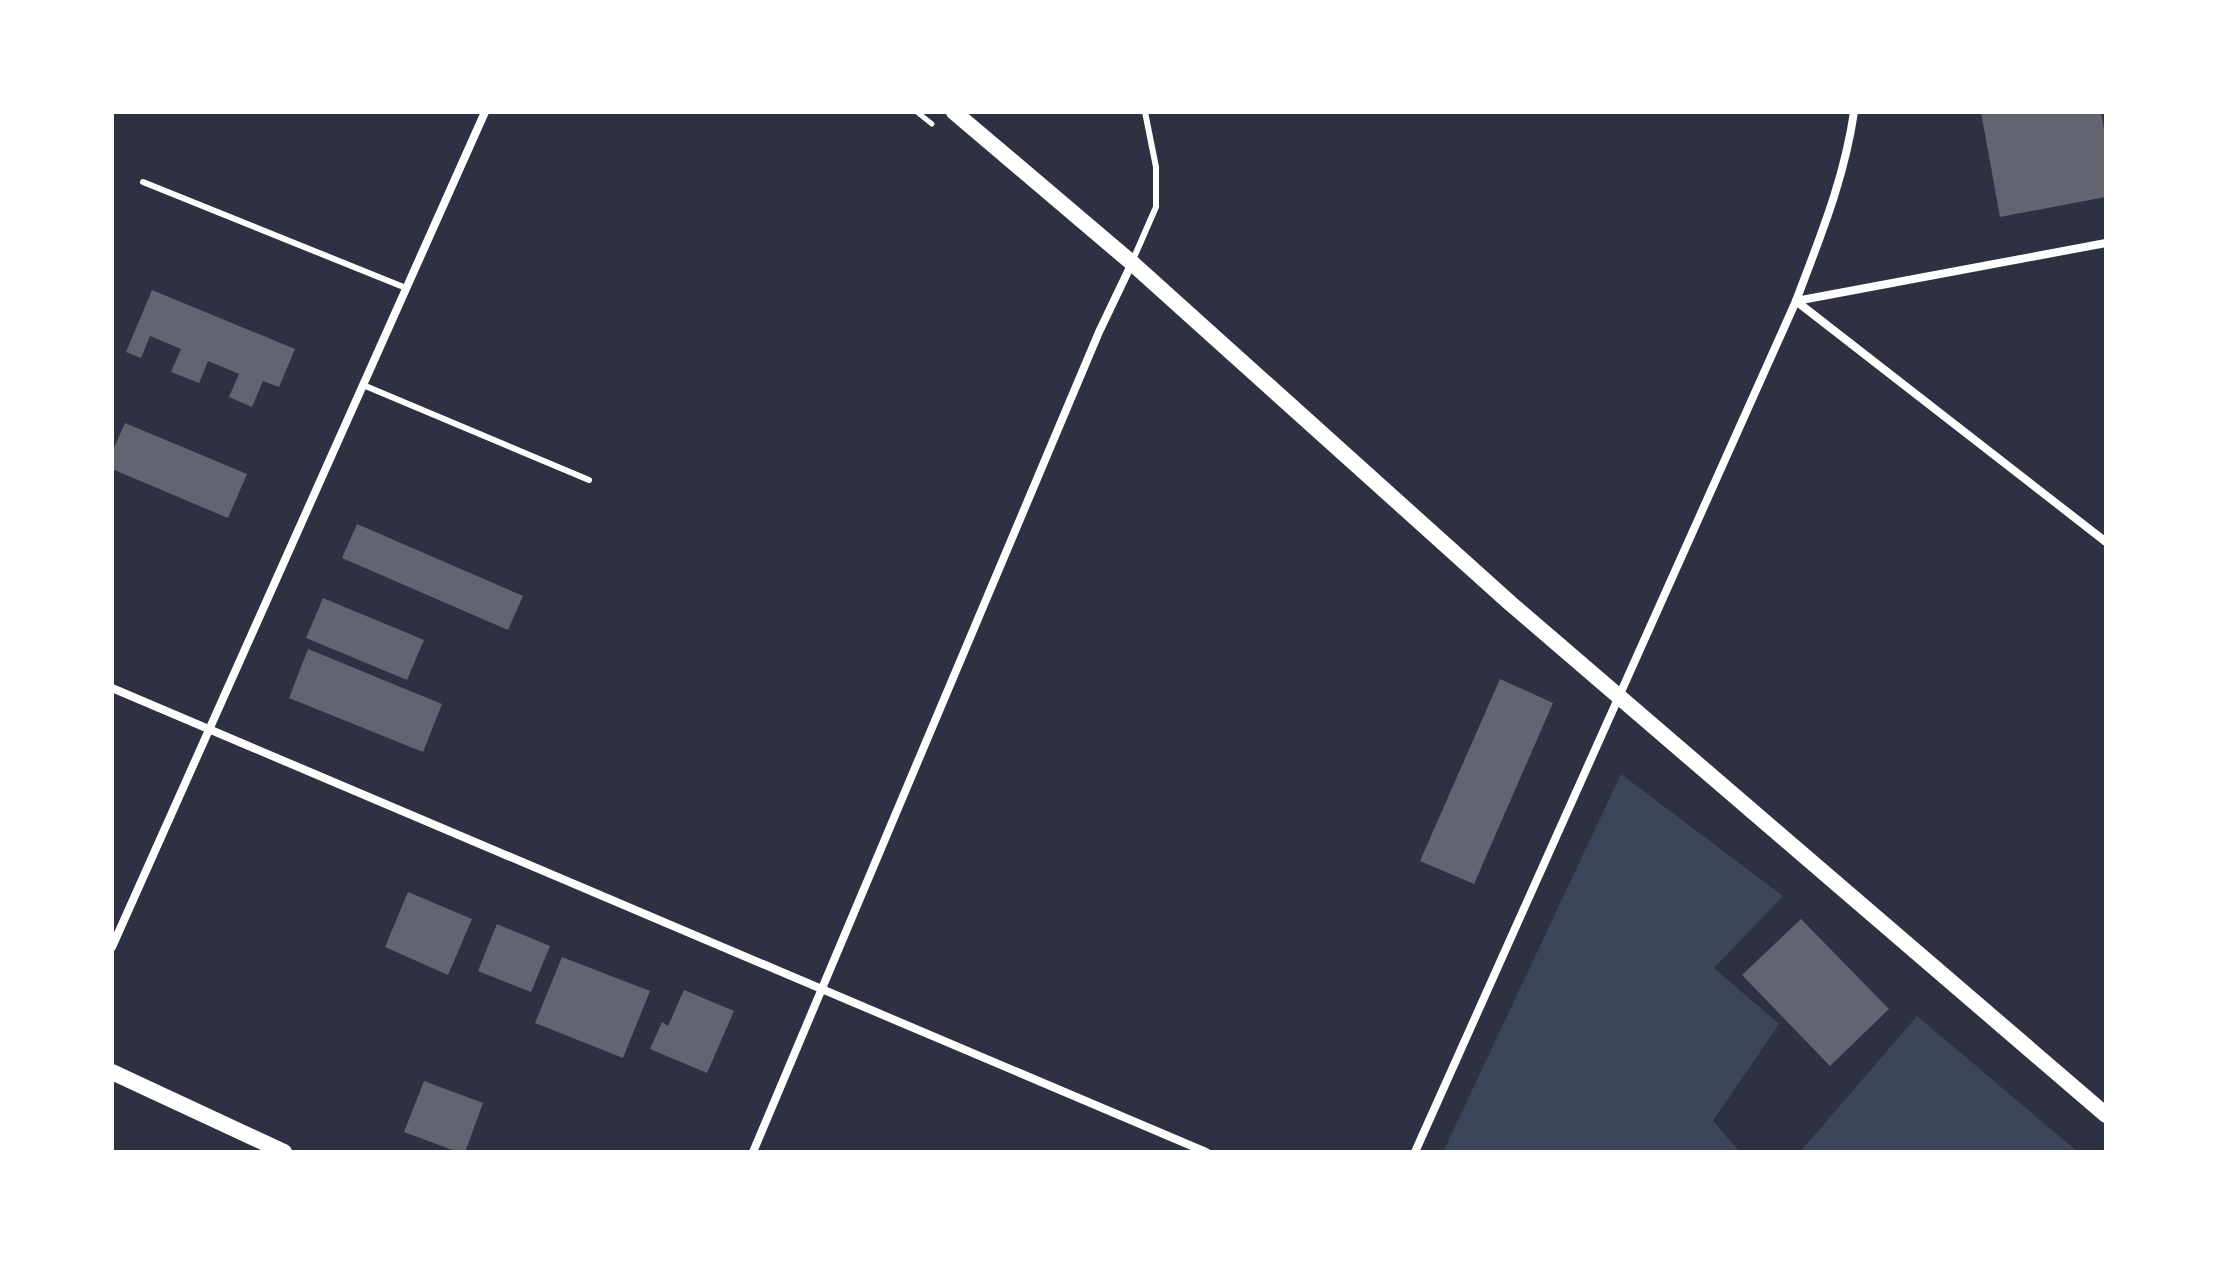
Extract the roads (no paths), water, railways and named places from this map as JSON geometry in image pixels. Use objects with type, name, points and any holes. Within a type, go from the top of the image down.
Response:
[{"type":"main road","points":[[954,112],[1132,263],[1510,603],[2106,1115]]},
{"type":"main road","points":[[112,1072],[284,1152]]},
{"type":"street","points":[[112,947],[485,112]]},
{"type":"street","points":[[1415,1152],[1796,301],[1836,197],[1854,112]]},
{"type":"street","points":[[1796,301],[2106,243]]},
{"type":"street","points":[[753,1152],[1099,332],[1132,263]]},
{"type":"street","points":[[1796,301],[2106,542]]},
{"type":"street","points":[[112,688],[1206,1152]]},
{"type":"lane","points":[[1132,263],[1156,207],[1156,167],[1145,112]]},
{"type":"lane","points":[[143,182],[406,288]]},
{"type":"lane","points":[[363,385],[589,480]]}]
